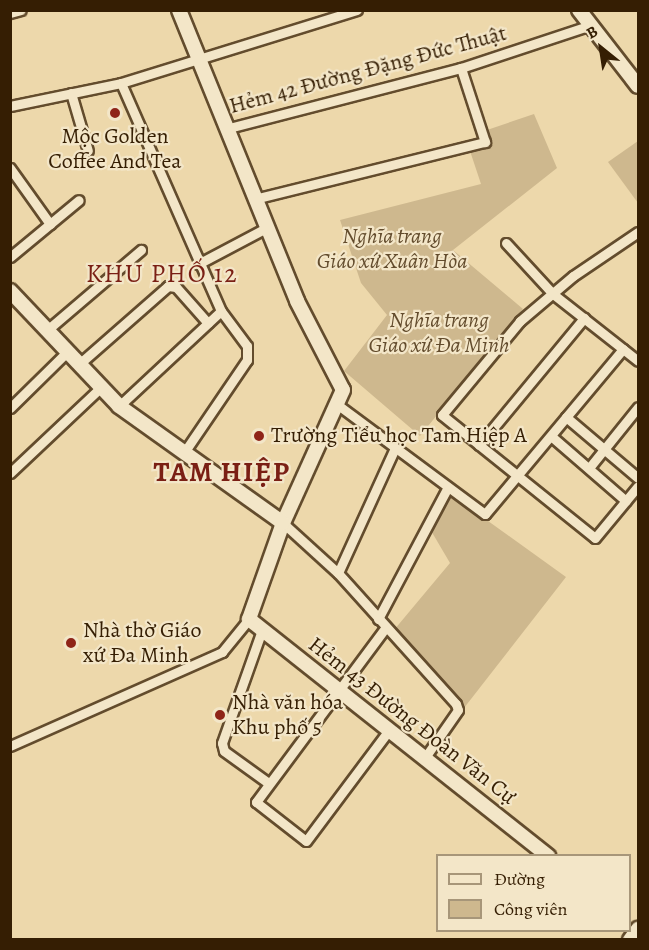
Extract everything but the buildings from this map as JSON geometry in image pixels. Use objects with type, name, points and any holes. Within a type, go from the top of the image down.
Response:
[{"type":"street","points":[[10,13],[21,10]]},
{"type":"street","points":[[10,746],[222,651],[249,619],[283,523],[338,405],[340,382],[266,228],[179,10]]},
{"type":"street","points":[[10,106],[121,83],[357,10]]},
{"type":"street","points":[[579,10],[639,86]]},
{"type":"street","name":"Hẻm 42 Đường Đặng Đức Thuật","points":[[225,129],[461,68],[591,25]]},
{"type":"street","points":[[254,199],[485,142],[461,68]]},
{"type":"street","points":[[121,83],[198,264],[221,311],[248,346],[247,360],[183,454]]},
{"type":"street","points":[[70,93],[88,151]]},
{"type":"street","points":[[10,168],[50,224]]},
{"type":"street","points":[[10,257],[78,200]]},
{"type":"street","points":[[198,264],[266,228]]},
{"type":"street","points":[[639,232],[553,294],[514,327],[442,415],[595,538],[639,486]]},
{"type":"street","points":[[506,243],[553,294],[639,361]]},
{"type":"street","points":[[46,331],[141,250]]},
{"type":"street","points":[[78,365],[168,286],[176,287],[208,323]]},
{"type":"street","points":[[10,291],[99,389],[183,454],[283,523],[338,573],[458,706],[424,759]]},
{"type":"street","points":[[119,406],[221,311]]},
{"type":"street","points":[[479,445],[584,318]]},
{"type":"street","points":[[338,405],[485,514],[623,349]]},
{"type":"street","points":[[10,408],[66,353]]},
{"type":"street","points":[[10,472],[99,389]]},
{"type":"street","points":[[589,468],[639,407]]},
{"type":"street","points":[[566,417],[639,478]]},
{"type":"street","points":[[551,436],[626,501]]},
{"type":"street","points":[[338,573],[396,448]]},
{"type":"street","points":[[378,618],[448,487]]},
{"type":"street","name":"Hẻm 43 Đường Đoàn Văn Cự","points":[[249,619],[547,854]]},
{"type":"street","points":[[386,627],[256,799],[306,841],[389,730]]},
{"type":"street","points":[[262,630],[222,743],[224,751],[267,782]]},
{"type":"street","points":[[630,939],[639,927]]},
{"type":"green space","points":[[534,114],[557,168],[453,250],[523,309],[420,436],[344,371],[387,315],[361,283],[340,220],[481,184],[470,151],[490,144],[487,130]]},
{"type":"green space","points":[[638,141],[638,203],[608,162]]},
{"type":"green space","points":[[449,493],[566,577],[464,708],[394,630],[450,563],[430,529]]},
{"type":"place","name":"Mộc Golden Coffee And Tea","points":[[115,113]]},
{"type":"place","name":"Trường Tiểu học Tam Hiệp A","points":[[259,436]]},
{"type":"place","name":"Nhà thờ Giáo xứ Đa Minh","points":[[71,643]]},
{"type":"place","name":"Nhà văn hóa Khu phố 5","points":[[220,715]]},
{"type":"district","name":"KHU PHỐ 12","points":[[162,274]]},
{"type":"district","name":"TAM HIỆP","points":[[222,472]]},
{"type":"park label","name":"Nghĩa trang Giáo xứ Xuân Hòa","points":[[392,248]]},
{"type":"park label","name":"Nghĩa trang Giáo xứ Đa Minh","points":[[439,332]]}]
